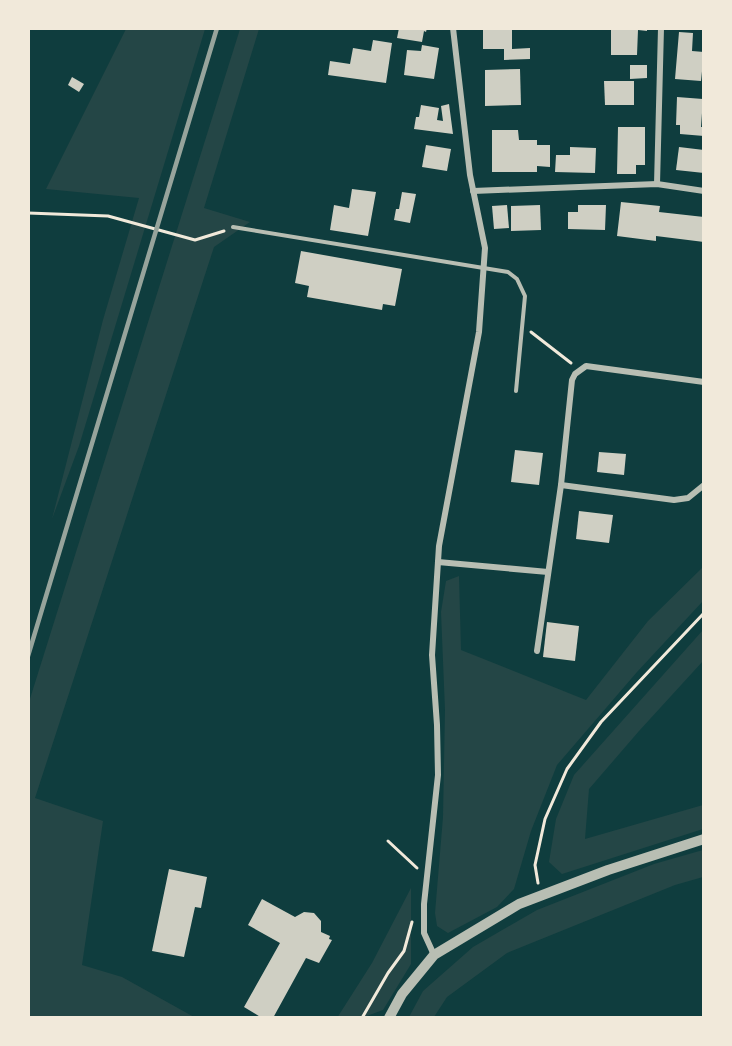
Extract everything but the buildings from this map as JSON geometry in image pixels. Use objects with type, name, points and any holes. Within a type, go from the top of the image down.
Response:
[{"type":"street","points":[[434,955],[424,933],[424,904],[438,775],[432,655],[438,562],[455,456],[477,343],[485,248],[473,191],[453,28]]},
{"type":"street","points":[[657,184],[661,28]]},
{"type":"street","points":[[473,191],[657,184],[704,191]]},
{"type":"street","points":[[537,651],[561,485],[572,380],[579,370],[586,366],[704,382]]},
{"type":"street","points":[[561,485],[674,500],[688,498],[704,485]]},
{"type":"street","points":[[438,562],[548,572]]},
{"type":"street","points":[[389,1017],[402,994],[434,955],[519,904],[542,894],[704,839]]},
{"type":"lane","points":[[234,227],[508,272],[516,279],[525,296],[516,391]]},
{"type":"path","points":[[28,213],[108,216],[195,240],[234,227]]},
{"type":"path","points":[[522,326],[579,370]]},
{"type":"path","points":[[542,894],[535,865],[545,819],[567,769],[602,722],[704,613]]},
{"type":"path","points":[[388,840],[426,878]]},
{"type":"path","points":[[362,1017],[404,951],[410,924],[424,904]]},
{"type":"shaded area","points":[[126,29],[205,29],[79,446],[52,519],[103,320],[139,198],[46,189]]},
{"type":"shaded area","points":[[240,29],[259,29],[204,208],[250,222],[214,247],[35,798],[103,821],[82,965],[122,977],[194,1017],[29,1018],[29,702]]},
{"type":"shaded area","points":[[703,567],[703,601],[637,672],[557,765],[531,831],[514,889],[497,907],[448,933],[437,926],[435,913],[443,817],[445,710],[441,612],[446,581],[459,576],[461,650],[586,700],[648,621]]},
{"type":"shaded area","points":[[703,630],[703,661],[589,789],[585,839],[703,805],[703,829],[562,874],[549,862],[556,819],[574,775]]},
{"type":"shaded area","points":[[703,850],[703,877],[675,885],[507,953],[447,997],[434,1017],[409,1017],[423,991],[473,947],[537,910],[654,864]]},
{"type":"shaded area","points":[[411,888],[411,964],[383,1010],[364,1017],[337,1018],[372,963]]},
{"type":"railway","points":[[28,656],[217,28]]}]
